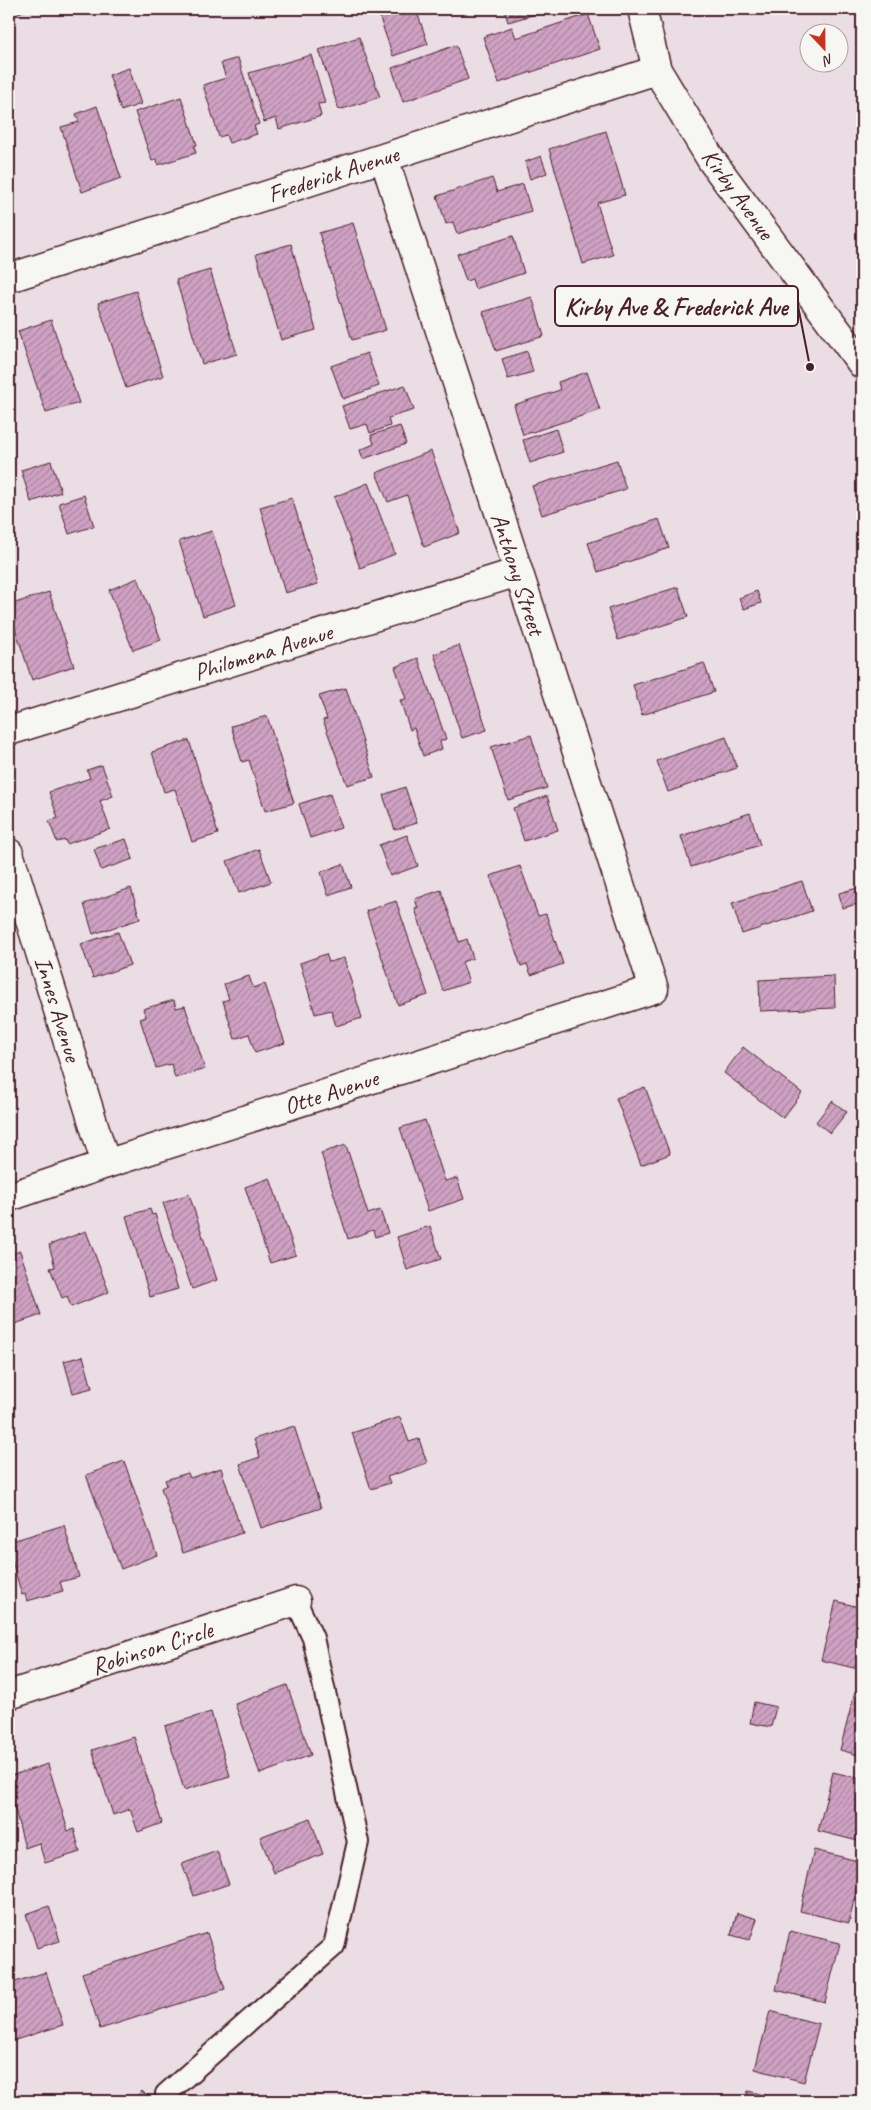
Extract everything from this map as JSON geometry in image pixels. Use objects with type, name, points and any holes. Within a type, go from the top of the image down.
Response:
[{"type":"street","name":"Kirby Avenue","points":[[642,9],[657,70],[712,161],[862,364]]},
{"type":"street","name":"Frederick Avenue","points":[[9,278],[657,70]]},
{"type":"street","name":"Anthony Street","points":[[384,158],[654,989]]},
{"type":"street","name":"Philomena Avenue","points":[[9,731],[518,572]]},
{"type":"street","name":"Innes Avenue","points":[[9,853],[106,1164]]},
{"type":"street","name":"Otte Avenue","points":[[9,1197],[106,1164],[654,989]]},
{"type":"street","name":"Robinson Circle","points":[[9,1695],[296,1600]]},
{"type":"lane","points":[[166,2094],[334,1946],[358,1842],[313,1638],[296,1600]]},
{"type":"building","points":[[16,9],[30,9],[18,13]]},
{"type":"building","points":[[416,9],[428,44],[393,56],[377,10]]},
{"type":"building","points":[[504,9],[553,9],[508,22]]},
{"type":"building","points":[[588,14],[600,49],[499,83],[483,37],[512,27],[516,38]]},
{"type":"building","points":[[359,37],[380,97],[339,110],[319,50]]},
{"type":"building","points":[[456,45],[468,79],[403,102],[392,68]]},
{"type":"building","points":[[311,55],[325,103],[318,104],[321,116],[279,129],[276,118],[264,122],[249,73]]},
{"type":"building","points":[[238,58],[259,124],[254,126],[257,134],[229,143],[226,135],[219,137],[203,85],[226,78],[221,63]]},
{"type":"building","points":[[129,68],[141,104],[121,111],[109,75]]},
{"type":"building","points":[[181,97],[197,145],[194,146],[196,153],[158,165],[157,159],[152,161],[135,112]]},
{"type":"building","points":[[97,106],[121,178],[82,192],[61,127],[79,122],[76,114]]},
{"type":"building","points":[[606,131],[625,195],[597,203],[613,255],[583,264],[549,149]]},
{"type":"building","points":[[541,156],[547,173],[530,179],[525,162]]},
{"type":"building","points":[[492,178],[497,192],[523,184],[531,211],[457,234],[453,222],[446,224],[437,196]]},
{"type":"building","points":[[353,223],[386,330],[352,340],[319,233]]},
{"type":"building","points":[[513,236],[524,273],[475,289],[472,279],[466,281],[457,254]]},
{"type":"building","points":[[291,244],[316,330],[281,340],[256,254]]},
{"type":"building","points":[[210,270],[237,354],[202,364],[176,280]]},
{"type":"building","points":[[136,291],[163,376],[126,388],[98,303]]},
{"type":"building","points":[[532,297],[544,336],[496,351],[483,312]]},
{"type":"building","points":[[51,320],[79,403],[46,413],[18,331]]},
{"type":"building","points":[[527,351],[533,372],[508,379],[502,359]]},
{"type":"building","points":[[367,353],[379,386],[343,399],[331,366]]},
{"type":"building","points":[[587,372],[600,410],[523,435],[514,405],[560,390],[558,382]]},
{"type":"building","points":[[405,385],[414,410],[388,418],[390,426],[370,433],[367,424],[350,429],[342,406]]},
{"type":"building","points":[[400,426],[406,444],[363,459],[360,450],[374,444],[371,435]]},
{"type":"building","points":[[556,429],[563,452],[530,463],[523,440]]},
{"type":"building","points":[[431,451],[460,533],[424,547],[407,495],[388,502],[376,473]]},
{"type":"building","points":[[617,460],[626,489],[542,515],[532,486]]},
{"type":"building","points":[[51,461],[61,492],[31,502],[21,470]]},
{"type":"building","points":[[368,483],[395,554],[360,568],[334,497]]},
{"type":"building","points":[[84,495],[94,526],[69,534],[59,503]]},
{"type":"building","points":[[292,498],[318,584],[285,593],[260,507]]},
{"type":"building","points":[[659,519],[669,548],[598,572],[588,543]]},
{"type":"building","points":[[212,531],[236,605],[203,616],[179,541]]},
{"type":"building","points":[[138,578],[161,640],[133,650],[109,590]]},
{"type":"building","points":[[678,587],[688,617],[618,640],[608,609]]},
{"type":"building","points":[[757,591],[761,603],[744,609],[739,598]]},
{"type":"building","points":[[49,592],[74,666],[32,680],[9,605]]},
{"type":"building","points":[[459,645],[487,730],[462,738],[434,654]]},
{"type":"building","points":[[418,658],[446,739],[440,741],[442,749],[423,756],[414,728],[410,730],[400,700],[406,699],[395,667]]},
{"type":"building","points":[[704,663],[714,692],[642,715],[633,685]]},
{"type":"building","points":[[346,688],[374,777],[347,785],[323,720],[327,719],[319,696]]},
{"type":"building","points":[[267,716],[294,803],[265,811],[249,760],[242,762],[231,726]]},
{"type":"building","points":[[531,735],[547,788],[508,800],[491,747]]},
{"type":"building","points":[[726,737],[737,768],[668,792],[657,761]]},
{"type":"building","points":[[189,740],[218,834],[192,842],[175,789],[164,792],[152,752]]},
{"type":"building","points":[[102,765],[113,796],[100,801],[110,829],[67,844],[65,840],[57,842],[49,821],[58,818],[49,792],[90,778],[87,770]]},
{"type":"building","points":[[405,787],[417,823],[395,830],[383,795]]},
{"type":"building","points":[[330,794],[341,828],[310,838],[299,804]]},
{"type":"building","points":[[547,796],[558,830],[524,841],[513,808]]},
{"type":"building","points":[[750,813],[760,845],[691,867],[681,836]]},
{"type":"building","points":[[407,835],[418,866],[390,876],[379,845]]},
{"type":"building","points":[[126,839],[133,859],[101,870],[94,849]]},
{"type":"building","points":[[259,849],[271,882],[239,893],[227,861]]},
{"type":"building","points":[[343,864],[351,887],[328,895],[321,872]]},
{"type":"building","points":[[520,866],[538,916],[546,914],[563,964],[531,975],[527,964],[521,966],[490,876]]},
{"type":"building","points":[[802,881],[812,911],[742,934],[732,903]]},
{"type":"building","points":[[861,887],[862,903],[842,908],[839,893]]},
{"type":"building","points":[[131,888],[140,919],[93,934],[84,904]]},
{"type":"building","points":[[441,890],[459,942],[467,939],[473,958],[462,962],[469,982],[443,991],[415,909],[418,908],[415,899]]},
{"type":"building","points":[[396,901],[428,995],[398,1005],[366,911]]},
{"type":"building","points":[[118,932],[130,965],[93,978],[81,944]]},
{"type":"building","points":[[326,954],[329,962],[344,958],[362,1018],[336,1026],[331,1010],[315,1014],[300,963]]},
{"type":"building","points":[[249,976],[253,988],[265,984],[285,1043],[255,1053],[249,1034],[235,1039],[223,1001],[229,999],[224,984]]},
{"type":"building","points":[[834,976],[835,1008],[760,1011],[759,980]]},
{"type":"building","points":[[174,1000],[176,1008],[185,1006],[205,1069],[175,1078],[171,1064],[156,1068],[140,1019],[146,1017],[143,1009]]},
{"type":"building","points":[[743,1047],[802,1093],[783,1118],[724,1073]]},
{"type":"building","points":[[645,1087],[670,1154],[641,1165],[616,1098]]},
{"type":"building","points":[[832,1101],[847,1112],[830,1133],[816,1122]]},
{"type":"building","points":[[425,1120],[445,1181],[457,1178],[464,1199],[428,1211],[400,1128]]},
{"type":"building","points":[[346,1145],[368,1214],[380,1210],[388,1233],[375,1237],[373,1230],[348,1239],[321,1153]]},
{"type":"building","points":[[270,1178],[296,1255],[270,1263],[245,1187]]},
{"type":"building","points":[[189,1194],[217,1280],[192,1289],[163,1203]]},
{"type":"building","points":[[150,1209],[152,1215],[155,1214],[178,1289],[150,1297],[126,1216]]},
{"type":"building","points":[[430,1226],[441,1259],[407,1270],[397,1237]]},
{"type":"building","points":[[86,1231],[109,1292],[71,1307],[67,1296],[62,1298],[50,1268],[55,1267],[49,1245]]},
{"type":"building","points":[[20,1251],[41,1315],[9,1326],[9,1255]]},
{"type":"building","points":[[83,1356],[92,1388],[73,1393],[64,1361]]},
{"type":"building","points":[[400,1417],[409,1442],[419,1439],[427,1463],[387,1477],[390,1483],[371,1489],[352,1433]]},
{"type":"building","points":[[294,1426],[321,1508],[261,1528],[240,1464],[260,1457],[254,1439]]},
{"type":"building","points":[[124,1461],[157,1555],[121,1569],[86,1475]]},
{"type":"building","points":[[221,1468],[242,1533],[183,1553],[161,1488],[167,1485],[165,1480],[188,1473],[190,1478]]},
{"type":"building","points":[[64,1525],[79,1577],[60,1582],[63,1591],[27,1601],[25,1594],[22,1595],[9,1551],[9,1542]]},
{"type":"building","points":[[862,1560],[862,1573],[857,1569]]},
{"type":"building","points":[[836,1601],[862,1608],[862,1670],[821,1660]]},
{"type":"building","points":[[287,1685],[311,1755],[260,1774],[235,1704]]},
{"type":"building","points":[[855,1691],[862,1693],[862,1756],[840,1750]]},
{"type":"building","points":[[754,1702],[776,1707],[771,1727],[750,1723]]},
{"type":"building","points":[[211,1712],[230,1776],[184,1790],[165,1726]]},
{"type":"building","points":[[134,1737],[162,1823],[138,1832],[130,1809],[113,1815],[92,1750]]},
{"type":"building","points":[[48,1764],[68,1831],[74,1829],[80,1852],[45,1863],[39,1843],[25,1848],[9,1787],[13,1786],[10,1776]]},
{"type":"building","points":[[833,1772],[862,1779],[862,1842],[818,1831]]},
{"type":"building","points":[[310,1818],[323,1854],[274,1873],[260,1837]]},
{"type":"building","points":[[814,1850],[862,1862],[849,1923],[800,1911]]},
{"type":"building","points":[[217,1851],[229,1884],[194,1896],[182,1864]]},
{"type":"building","points":[[49,1906],[60,1941],[37,1948],[26,1914]]},
{"type":"building","points":[[737,1913],[757,1919],[750,1940],[731,1935]]},
{"type":"building","points":[[790,1931],[840,1943],[825,2002],[776,1990]]},
{"type":"building","points":[[207,1933],[225,1989],[100,2029],[82,1973]]},
{"type":"building","points":[[46,1972],[63,2025],[9,2042],[9,1984]]},
{"type":"building","points":[[770,2011],[819,2024],[804,2082],[755,2069]]},
{"type":"building","points":[[142,2091],[152,2101],[131,2101]]},
{"type":"building","points":[[748,2091],[788,2101],[746,2101]]},
{"type":"place","name":"Kirby Ave & Frederick Ave","points":[[810,367]]}]
